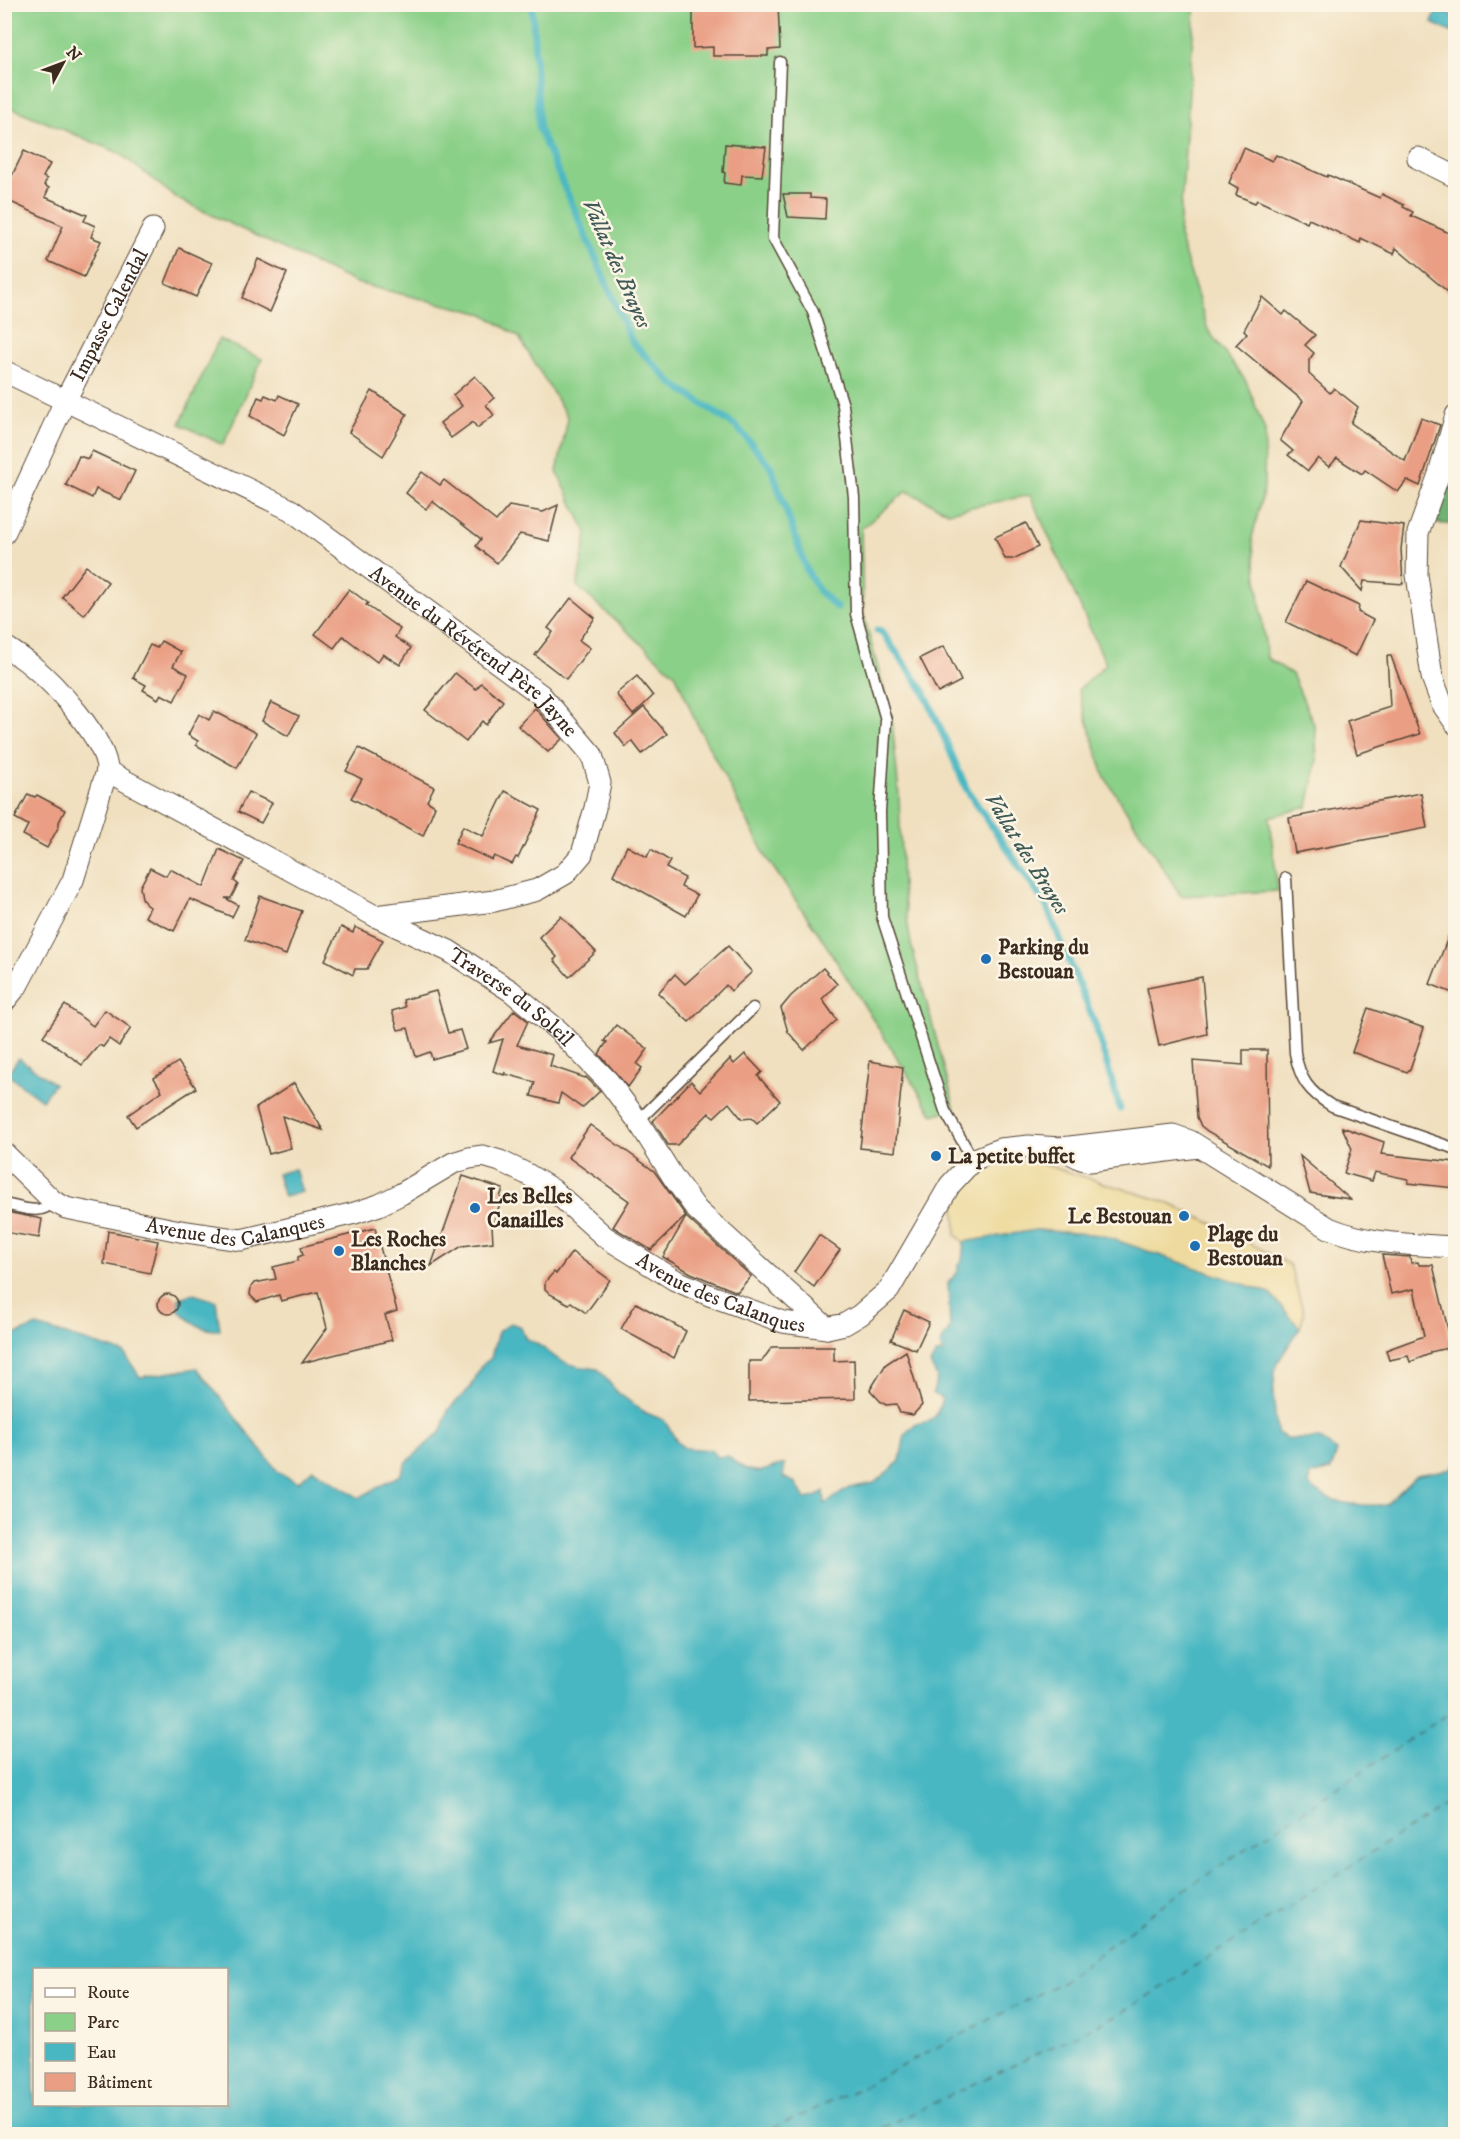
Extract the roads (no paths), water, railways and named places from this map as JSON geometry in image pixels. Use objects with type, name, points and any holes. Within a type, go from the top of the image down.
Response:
[{"type":"street","points":[[1418,158],[1455,177]]},
{"type":"street","name":"Impasse Calendal","points":[[66,401],[153,229]]},
{"type":"street","points":[[4,371],[66,401],[4,534]]},
{"type":"street","name":"Avenue du Révérend Père Jayne","points":[[66,401],[291,510],[541,695],[592,755],[600,783],[596,808],[582,854],[565,874],[537,890],[494,901],[375,916]]},
{"type":"street","points":[[1455,415],[1439,474],[1418,533],[1417,575],[1432,677],[1442,704],[1455,724]]},
{"type":"street","points":[[4,646],[31,664],[66,701],[97,739],[107,763],[107,771],[73,880],[17,986],[5,1002]]},
{"type":"street","name":"Traverse du Soleil","points":[[107,771],[375,916],[449,951],[511,991],[559,1031],[608,1081],[638,1121],[697,1210],[826,1328]]},
{"type":"street","points":[[826,1328],[845,1324],[860,1315],[889,1290],[950,1185],[973,1160],[1000,1149],[1029,1146],[1061,1148],[1173,1135],[1182,1137],[1340,1233],[1374,1241],[1455,1247]]},
{"type":"street","name":"Avenue des Calanques","points":[[4,1153],[53,1201],[66,1208],[88,1214],[241,1240],[370,1208],[401,1194],[453,1163],[483,1156],[500,1161],[527,1174],[552,1190],[605,1237],[675,1280],[783,1322],[826,1328]]},
{"type":"lane","points":[[780,62],[773,238],[813,312],[843,405],[854,497],[856,614],[886,720],[880,813],[882,917],[945,1111],[973,1160]]},
{"type":"lane","points":[[1286,878],[1295,1053],[1299,1071],[1307,1085],[1318,1097],[1332,1106],[1455,1149]]},
{"type":"lane","points":[[638,1121],[753,1008]]},
{"type":"lane","points":[[4,1204],[39,1210],[49,1207],[53,1201]]},
{"type":"water","points":[[1438,8],[1455,16],[1455,34],[1432,23]]},
{"type":"water","points":[[19,1058],[54,1084],[42,1100],[7,1074]]},
{"type":"water","points":[[295,1169],[302,1192],[284,1197],[277,1174]]},
{"type":"water","points":[[1036,1230],[1101,1235],[1269,1293],[1300,1328],[1276,1365],[1273,1393],[1277,1433],[1289,1439],[1319,1439],[1337,1451],[1331,1470],[1311,1475],[1309,1485],[1326,1497],[1345,1503],[1386,1505],[1417,1475],[1451,1469],[1455,1462],[1455,2134],[5,2134],[5,1333],[9,1337],[37,1326],[124,1353],[140,1377],[197,1368],[279,1473],[298,1482],[313,1469],[359,1498],[400,1475],[406,1463],[441,1431],[448,1410],[471,1387],[481,1366],[491,1358],[498,1332],[510,1323],[520,1326],[526,1339],[560,1360],[576,1366],[598,1369],[617,1392],[644,1412],[664,1420],[678,1443],[685,1448],[711,1450],[717,1457],[728,1456],[739,1465],[753,1471],[785,1465],[783,1477],[796,1483],[805,1499],[815,1497],[824,1491],[825,1504],[849,1488],[874,1483],[900,1461],[905,1434],[916,1424],[930,1421],[937,1414],[942,1399],[933,1393],[937,1377],[930,1364],[936,1354],[943,1353],[940,1344],[950,1328],[948,1283],[958,1272],[958,1264],[962,1261],[964,1242]]},
{"type":"water","points":[[193,1294],[216,1301],[220,1330],[198,1325],[179,1311],[179,1298]]},
{"type":"waterway","name":"Vallat des Brayes","points":[[532,4],[539,129],[632,342],[673,384],[737,427],[771,467],[807,571],[819,591],[837,608]]},
{"type":"waterway","name":"Vallat des Brayes","points":[[877,630],[881,631],[924,691],[967,790],[1046,905],[1095,1024],[1120,1109]]},
{"type":"place","name":"Parking du Bestouan","points":[[986,959]]},
{"type":"place","name":"La petite buffet","points":[[936,1156]]},
{"type":"place","name":"Les Belles Canailles","points":[[475,1208]]},
{"type":"place","name":"Le Bestouan","points":[[1184,1216]]},
{"type":"place","name":"Plage du Bestouan","points":[[1195,1246]]},
{"type":"place","name":"Les Roches Blanches","points":[[339,1251]]}]
